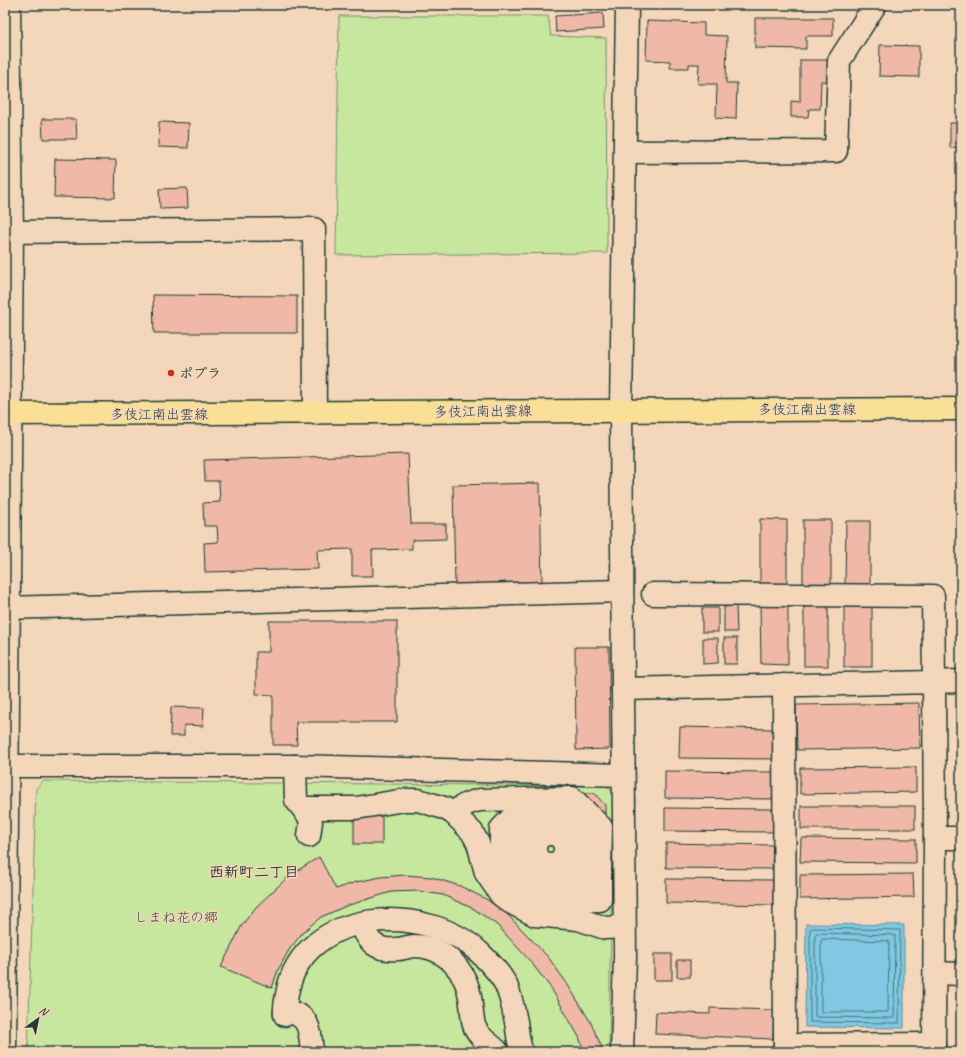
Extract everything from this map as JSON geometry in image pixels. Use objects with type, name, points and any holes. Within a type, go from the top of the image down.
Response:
[{"type":"main road","name":"多伎江南出雲線","points":[[7,414],[961,409]]},
{"type":"street","points":[[5,1052],[9,5]]},
{"type":"street","points":[[622,1052],[624,927],[621,410],[627,5]]},
{"type":"street","points":[[626,152],[836,151],[839,62],[875,5]]},
{"type":"street","points":[[8,232],[314,230],[315,413]]},
{"type":"street","points":[[6,608],[622,591]]},
{"type":"street","points":[[653,594],[933,596],[936,838],[934,1048],[785,1049],[784,685]]},
{"type":"street","points":[[623,689],[961,681]]},
{"type":"street","points":[[6,766],[295,766],[623,775]]},
{"type":"street","points":[[295,766],[296,800],[308,815],[310,822],[309,836]]},
{"type":"street","points":[[501,894],[543,844],[572,798],[528,801],[543,844],[550,917]]},
{"type":"street","points":[[543,844],[550,799]]},
{"type":"street","points":[[303,808],[356,808],[411,800],[432,804],[453,813],[472,832],[478,843],[543,844]]},
{"type":"street","points":[[453,813],[458,808],[471,802],[543,844],[586,886]]},
{"type":"street","points":[[501,829],[543,844],[586,886]]},
{"type":"street","points":[[936,838],[961,838]]},
{"type":"street","points":[[543,844],[486,873],[501,894],[510,902],[535,915],[578,919],[605,928],[624,927]]},
{"type":"street","points":[[543,844],[501,867],[528,898],[586,886]]},
{"type":"street","points":[[312,1052],[309,1028],[304,1019],[294,1012],[285,1014],[289,985],[296,967],[306,952],[334,931],[362,922],[387,920],[425,924],[453,934],[465,940],[482,954],[496,970],[506,985],[515,1017],[516,1032],[522,1052]]},
{"type":"street","points":[[362,926],[366,937],[380,948],[396,949],[415,946],[427,947],[436,950],[453,962],[462,972],[466,982],[470,995],[472,1020],[475,1028],[484,1041],[490,1044],[498,1052]]},
{"type":"street","points":[[934,974],[961,974]]},
{"type":"green space","points":[[339,16],[548,16],[551,36],[606,38],[607,253],[336,255]]},
{"type":"green space","name":"しまね花の郷","points":[[43,781],[607,786],[613,792],[609,1044],[625,1052],[28,1052],[36,789]]},
{"type":"water","points":[[806,924],[904,925],[904,1028],[805,1027]]},
{"type":"building","points":[[603,13],[604,29],[556,32],[555,16]]},
{"type":"building","points":[[755,18],[833,18],[833,36],[806,36],[806,49],[755,48]]},
{"type":"building","points":[[647,21],[704,23],[704,35],[727,36],[726,83],[737,83],[736,119],[716,118],[717,84],[698,84],[699,64],[689,64],[689,68],[670,68],[670,61],[646,60]]},
{"type":"building","points":[[880,45],[919,46],[919,77],[879,76]]},
{"type":"building","points":[[800,60],[833,60],[832,82],[821,81],[820,109],[809,109],[808,117],[791,117],[791,101],[800,102]]},
{"type":"building","points":[[42,119],[76,119],[77,139],[43,139]]},
{"type":"building","points":[[159,122],[189,123],[188,148],[158,147]]},
{"type":"building","points":[[950,123],[961,123],[961,147],[950,148]]},
{"type":"building","points":[[55,159],[116,160],[115,198],[54,197]]},
{"type":"building","points":[[187,188],[188,208],[160,209],[159,189]]},
{"type":"building","points":[[153,295],[297,296],[297,333],[154,333]]},
{"type":"building","points":[[408,454],[411,524],[446,524],[446,539],[412,540],[412,549],[372,550],[373,576],[352,576],[352,549],[317,550],[318,569],[205,572],[204,543],[218,542],[217,526],[204,526],[203,503],[220,502],[219,481],[205,481],[204,460]]},
{"type":"building","points":[[540,483],[542,584],[455,585],[453,485]]},
{"type":"building","points":[[760,519],[787,520],[787,584],[760,584]]},
{"type":"building","points":[[803,520],[831,520],[831,584],[803,584]]},
{"type":"building","points":[[846,521],[870,521],[870,587],[845,587]]},
{"type":"building","points":[[960,524],[961,524],[961,565]]},
{"type":"building","points":[[788,604],[788,665],[761,664],[760,605]]},
{"type":"building","points":[[844,604],[872,604],[872,667],[844,667]]},
{"type":"building","points":[[804,605],[828,605],[828,666],[804,666]]},
{"type":"building","points":[[736,606],[737,632],[724,632],[724,607]]},
{"type":"building","points":[[702,608],[718,608],[718,632],[702,632]]},
{"type":"building","points":[[269,621],[397,621],[397,722],[296,722],[297,745],[273,745],[273,695],[256,694],[256,652],[269,652]]},
{"type":"building","points":[[703,638],[718,638],[718,663],[703,664]]},
{"type":"building","points":[[724,638],[737,638],[737,664],[724,664]]},
{"type":"building","points":[[575,647],[609,647],[610,749],[576,750]]},
{"type":"building","points":[[919,703],[920,748],[797,750],[796,705]]},
{"type":"building","points":[[171,707],[204,708],[203,726],[184,725],[184,736],[170,736]]},
{"type":"building","points":[[680,727],[773,729],[773,759],[679,758]]},
{"type":"building","points":[[916,767],[916,792],[800,794],[800,768]]},
{"type":"building","points":[[665,771],[773,772],[773,799],[665,798]]},
{"type":"building","points":[[582,793],[594,793],[605,805],[605,816]]},
{"type":"building","points":[[801,806],[915,806],[915,829],[801,829]]},
{"type":"building","points":[[665,808],[773,809],[773,832],[665,831]]},
{"type":"building","points":[[354,816],[382,816],[382,844],[354,844]]},
{"type":"building","points":[[801,838],[916,839],[916,863],[800,862]]},
{"type":"building","points":[[666,843],[773,845],[772,869],[666,868]]},
{"type":"building","points":[[319,857],[336,889],[356,882],[381,877],[405,875],[431,877],[460,886],[486,899],[507,914],[548,957],[566,982],[590,1021],[604,1052],[584,1052],[579,1037],[551,988],[530,961],[497,925],[474,909],[443,895],[418,891],[391,892],[346,906],[321,917],[303,932],[289,950],[278,970],[272,988],[221,967],[242,925],[256,907],[289,876]]},
{"type":"building","points":[[913,874],[914,897],[800,899],[800,875]]},
{"type":"building","points":[[666,879],[774,880],[774,905],[666,903]]},
{"type":"building","points":[[961,881],[961,905],[959,905],[958,882]]},
{"type":"building","points":[[654,954],[672,954],[672,980],[654,980]]},
{"type":"building","points":[[677,960],[690,960],[690,977],[677,977]]},
{"type":"building","points":[[710,1008],[774,1010],[773,1039],[655,1034],[656,1012],[710,1014]]},
{"type":"place","name":"ポプラ","points":[[171,373]]},
{"type":"district","name":"西新町二丁目","points":[[254,872]]}]
